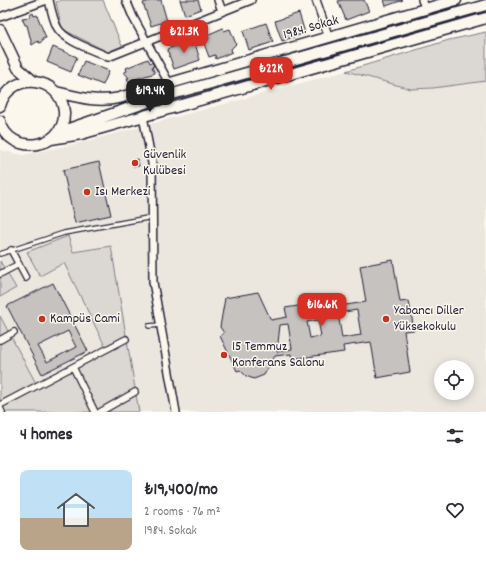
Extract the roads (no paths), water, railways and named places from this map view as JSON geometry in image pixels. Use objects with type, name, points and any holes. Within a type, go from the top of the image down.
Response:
[{"type":"main road","name":"1984. Sokak","points":[[32,81],[48,85],[56,92],[94,100],[116,99],[169,82],[329,38],[424,5],[456,0]]},
{"type":"main road","points":[[0,136],[32,146],[39,145],[54,136],[162,98],[486,5]]},
{"type":"main road","points":[[54,136],[81,134],[474,21],[486,20]]},
{"type":"main road","points":[[0,30],[18,68],[32,81]]},
{"type":"main road","points":[[0,106],[7,91],[16,85],[32,81]]},
{"type":"main road","points":[[54,136],[62,123],[64,112],[62,102],[56,92]]},
{"type":"main road","points":[[116,99],[162,98]]},
{"type":"main road","points":[[0,121],[4,130],[13,140]]},
{"type":"street","points":[[0,18],[48,0],[57,27],[62,33],[68,38],[108,56],[251,0]]},
{"type":"street","points":[[126,0],[133,17],[169,82]]},
{"type":"street","points":[[218,0],[222,11]]},
{"type":"street","points":[[316,0],[329,38]]},
{"type":"street","points":[[143,116],[152,163],[153,282],[176,412]]},
{"type":"street","points":[[11,250],[26,278]]},
{"type":"street","points":[[0,274],[19,264]]},
{"type":"street","points":[[0,340],[14,332]]},
{"type":"street","points":[[2,412],[0,407],[126,339]]},
{"type":"street","points":[[73,367],[95,412]]},
{"type":"street","points":[[100,412],[136,392]]},
{"type":"lane","points":[[0,254],[64,233],[152,217]]},
{"type":"lane","points":[[149,326],[161,325]]},
{"type":"place","name":"Güvenlik Kulübesi","points":[[135,163]]},
{"type":"place","name":"Isı Merkezi","points":[[87,192]]},
{"type":"place","name":"Kampüs Cami","points":[[42,319]]},
{"type":"place","name":"Yabancı Diller Yüksekokulu","points":[[386,319]]},
{"type":"place","name":"15 Temmuz Konferans Salonu","points":[[224,355]]}]
